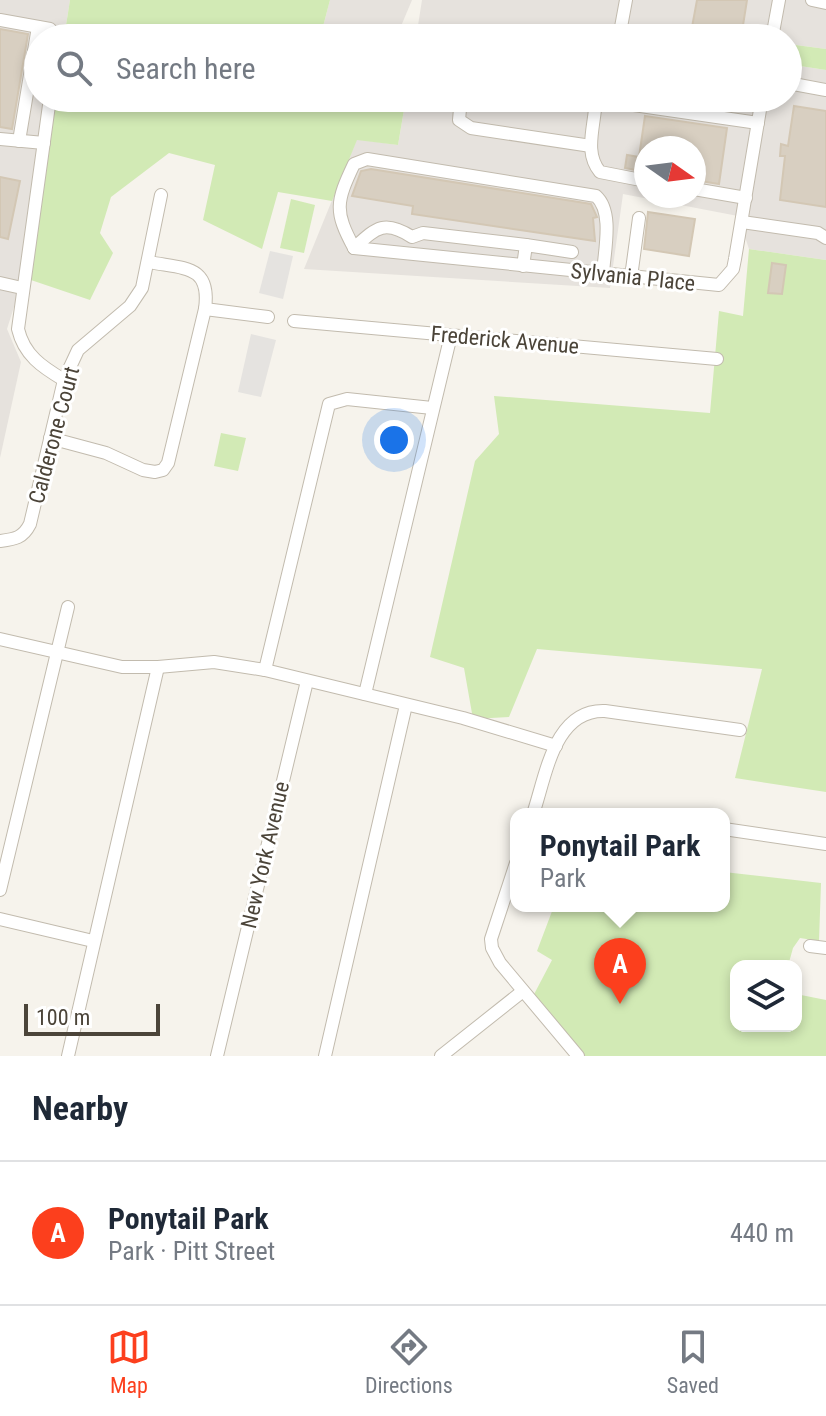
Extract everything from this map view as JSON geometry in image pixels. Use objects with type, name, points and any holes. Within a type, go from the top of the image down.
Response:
[{"type":"street","points":[[622,24],[626,0]]},
{"type":"street","points":[[775,24],[779,0]]},
{"type":"street","points":[[812,0],[826,3]]},
{"type":"street","points":[[0,20],[24,24]]},
{"type":"street","points":[[802,86],[826,90]]},
{"type":"street","points":[[19,141],[24,111]]},
{"type":"street","points":[[48,112],[18,329],[21,342],[42,366],[64,380]]},
{"type":"street","points":[[460,112],[459,120],[471,128],[591,146]]},
{"type":"street","points":[[595,112],[591,146],[594,165],[600,172],[634,179]]},
{"type":"street","points":[[682,112],[758,123]]},
{"type":"street","name":"Sylvania Place","points":[[354,248],[719,285],[733,269],[760,112]]},
{"type":"street","points":[[0,139],[44,143]]},
{"type":"street","points":[[572,252],[423,233],[412,237],[400,228],[383,227],[375,229],[354,248],[338,212],[340,199],[354,164],[367,159],[596,196],[602,201],[606,212],[603,274]]},
{"type":"street","points":[[706,191],[746,198]]},
{"type":"street","name":"Calderone Court","points":[[0,541],[19,538],[25,533],[64,380],[78,350],[135,299],[142,288],[161,195]]},
{"type":"street","points":[[631,277],[639,218]]},
{"type":"street","points":[[742,222],[818,233],[826,238]]},
{"type":"street","points":[[465,260],[467,238]]},
{"type":"street","points":[[523,266],[526,245]]},
{"type":"street","points":[[50,438],[106,453],[143,470],[163,470],[168,463],[205,309],[206,284],[201,276],[185,269],[149,262]]},
{"type":"street","points":[[0,283],[22,288]]},
{"type":"street","points":[[205,309],[268,317]]},
{"type":"street","name":"Frederick Avenue","points":[[294,321],[717,359]]},
{"type":"street","points":[[365,694],[451,335]]},
{"type":"street","points":[[265,670],[329,404],[347,399],[432,408]]},
{"type":"street","points":[[0,890],[68,607]]},
{"type":"street","points":[[0,639],[122,667],[214,662],[265,670],[463,718],[556,746]]},
{"type":"street","points":[[68,1056],[158,667]]},
{"type":"street","name":"New York Avenue","points":[[217,1056],[307,681]]},
{"type":"street","points":[[325,1056],[406,705]]},
{"type":"street","points":[[535,808],[562,732],[574,718],[600,711],[740,730]]},
{"type":"street","points":[[730,830],[826,844]]},
{"type":"street","points":[[510,881],[491,939],[494,955],[578,1056]]},
{"type":"street","points":[[0,919],[93,941]]},
{"type":"street","points":[[810,946],[826,948]]},
{"type":"street","points":[[445,1055],[523,991]]},
{"type":"shaded area","points":[[0,0],[70,0],[66,24],[24,24],[24,112],[53,112],[29,259],[7,329],[21,362],[0,458]]},
{"type":"shaded area","points":[[330,0],[412,0],[402,24],[324,24]]},
{"type":"shaded area","points":[[422,0],[826,0],[826,49],[802,46],[802,24],[418,24]]},
{"type":"shaded area","points":[[802,66],[826,70],[826,260],[749,249],[738,216],[696,208],[706,208],[706,136],[634,136],[634,196],[623,194],[610,288],[304,269],[357,139],[398,145],[404,112],[802,112]]},
{"type":"shaded area","points":[[270,251],[293,256],[283,299],[259,293]]},
{"type":"shaded area","points":[[251,334],[276,340],[261,397],[238,392]]},
{"type":"green space","points":[[70,0],[330,0],[324,24],[66,24]]},
{"type":"green space","points":[[802,46],[826,49],[826,70],[802,66]]},
{"type":"green space","points":[[53,112],[404,112],[398,145],[357,140],[332,201],[278,192],[262,249],[203,220],[215,165],[169,153],[111,197],[100,233],[113,253],[90,300],[25,278]]},
{"type":"green space","points":[[291,199],[315,205],[304,253],[280,248]]},
{"type":"green space","points":[[749,249],[826,260],[826,792],[735,778],[762,669],[537,649],[509,717],[473,719],[464,668],[430,657],[475,461],[499,434],[494,396],[710,413],[719,311],[743,316]]},
{"type":"green space","points":[[221,433],[246,438],[238,471],[214,466]]},
{"type":"green space","points":[[730,873],[821,883],[819,941],[800,938],[790,960],[730,960],[730,1032],[802,1032],[802,995],[826,1000],[826,1056],[579,1056],[531,1000],[552,960],[537,951],[552,912],[730,912]]},
{"type":"building","points":[[697,0],[747,0],[743,24],[693,24]]},
{"type":"building","points":[[0,29],[24,33],[24,58],[12,129],[0,127]]},
{"type":"building","points":[[802,107],[826,111],[826,207],[780,200],[785,156],[780,156],[781,144],[788,146],[793,112],[802,112]]},
{"type":"building","points":[[645,116],[727,128],[719,184],[706,182],[706,136],[642,136]]},
{"type":"building","points":[[627,155],[634,156],[634,170],[625,168]]},
{"type":"building","points":[[371,169],[591,204],[597,217],[593,218],[595,241],[412,214],[413,206],[352,196],[361,171]]},
{"type":"building","points":[[0,177],[20,181],[8,239],[0,237]]},
{"type":"building","points":[[648,212],[695,219],[689,256],[644,249]]},
{"type":"building","points":[[772,263],[786,265],[782,294],[768,293]]},
{"type":"place","name":"Ponytail Park","points":[[620,1004]]}]
